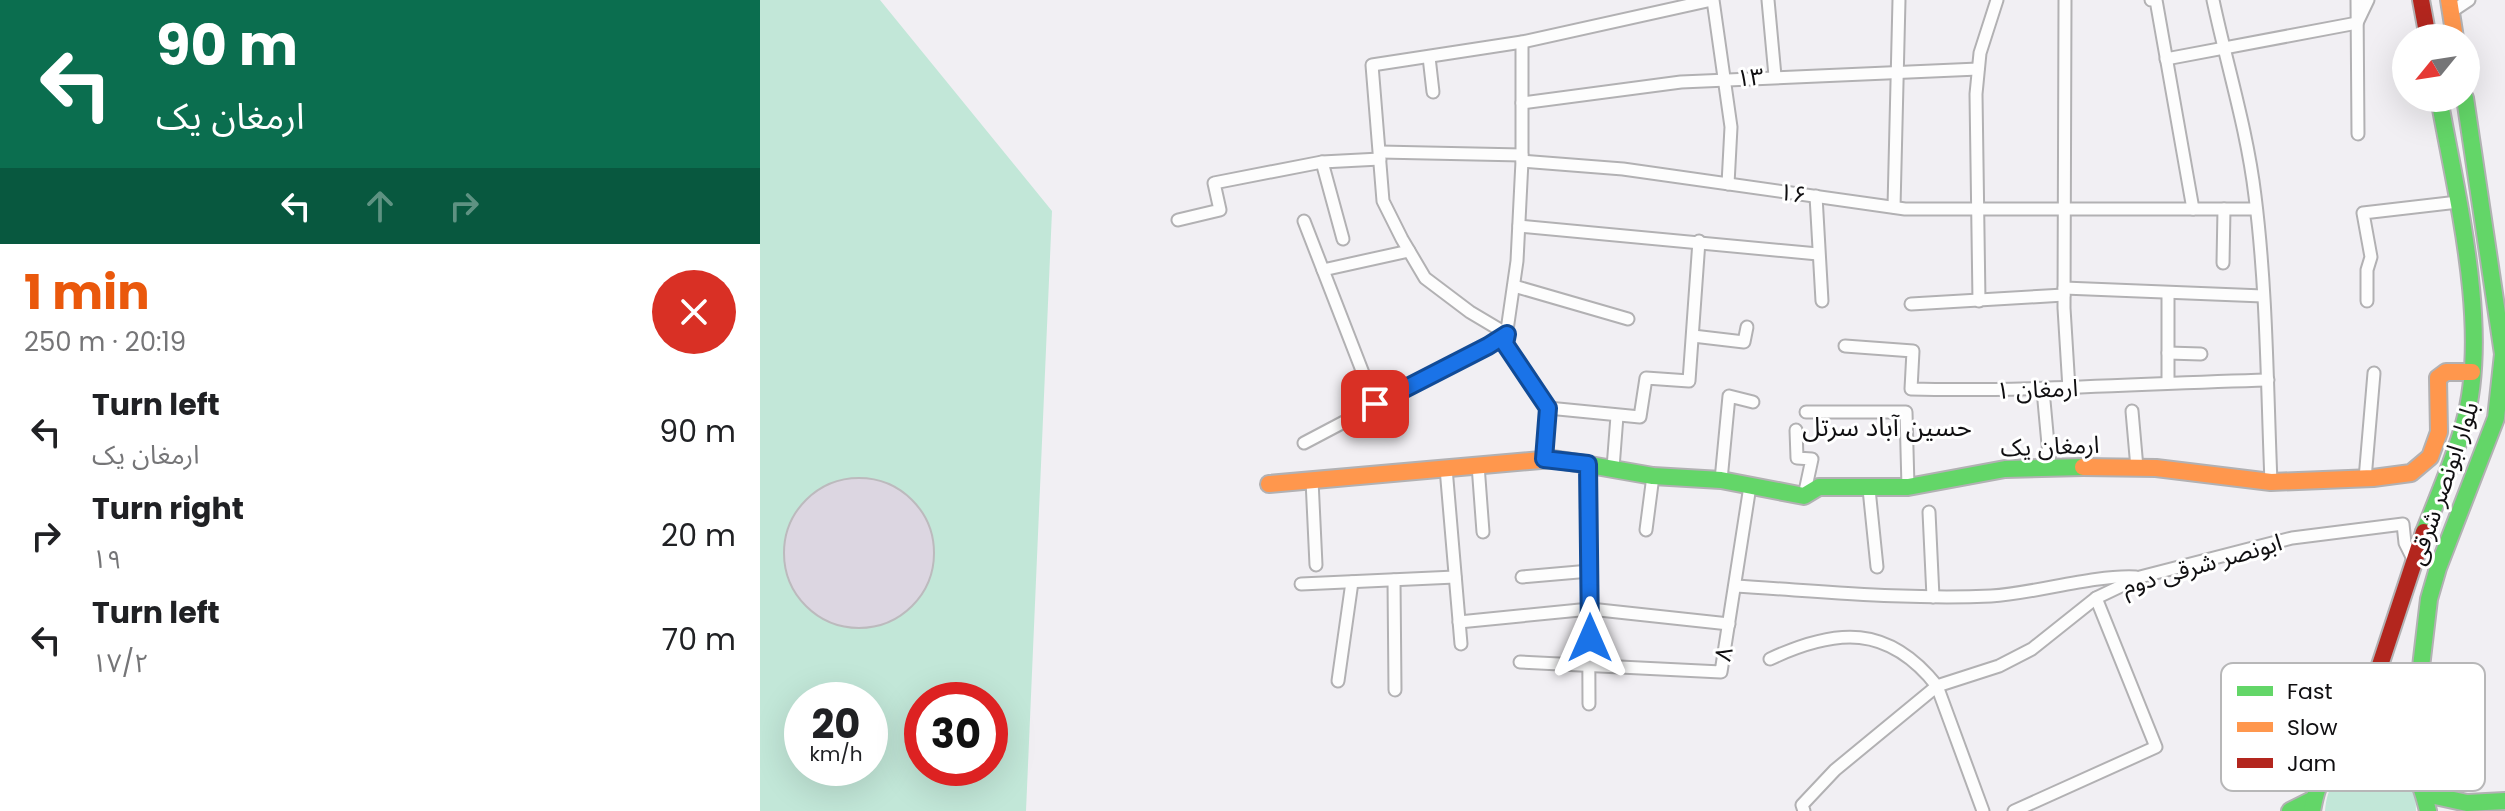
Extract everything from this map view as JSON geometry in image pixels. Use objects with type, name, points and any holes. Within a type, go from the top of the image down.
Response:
[{"type":"main road","points":[[2421,0],[2425,24]]},
{"type":"main road","name":"بلوار ابونصر شرقی","points":[[2383,663],[2414,561],[2465,422],[2472,372],[2475,342],[2465,241],[2442,112]]},
{"type":"main road","name":"بلوار ابونصر شرقی","points":[[2420,663],[2429,599],[2438,568],[2496,418],[2503,354],[2467,112]]},
{"type":"main road","name":"ارمغان یک","points":[[1269,484],[1544,459],[1653,476],[1721,480],[1804,496],[1819,487],[1908,487],[2005,469],[2050,466],[2137,468],[2271,482],[2365,479],[2411,473],[2430,457],[2439,432],[2438,378],[2446,372],[2472,372]]},
{"type":"main road","points":[[2426,798],[2482,803],[2505,801]]},
{"type":"main road","points":[[2290,811],[2312,806]]},
{"type":"street","points":[[1544,459],[1548,408],[1506,339],[1425,278],[1383,201],[1372,65],[1522,42],[1712,0],[1731,127],[1728,184]]},
{"type":"street","points":[[1768,0],[1775,76]]},
{"type":"street","points":[[1894,207],[1899,0]]},
{"type":"street","points":[[1979,301],[1976,94],[1980,53],[1997,0]]},
{"type":"street","points":[[2065,0],[2064,292],[2069,389]]},
{"type":"street","points":[[2151,0],[2156,0],[2193,209]]},
{"type":"street","points":[[2213,0],[2245,130],[2256,209],[2268,380],[2271,482]]},
{"type":"street","points":[[2357,0],[2358,134]]},
{"type":"street","points":[[2357,23],[2368,0]]},
{"type":"street","points":[[2450,6],[2469,0]]},
{"type":"street","points":[[2166,59],[2357,23]]},
{"type":"street","points":[[1506,339],[1519,226],[1522,42]]},
{"type":"street","points":[[1429,57],[1433,92]]},
{"type":"street","name":"۱۳","points":[[1522,103],[1681,82],[1978,69]]},
{"type":"street","name":"۱۶","points":[[1178,220],[1220,210],[1214,183],[1322,162],[1380,155],[1522,158],[1894,207],[2256,209]]},
{"type":"street","points":[[1322,162],[1343,239]]},
{"type":"street","points":[[1816,196],[1822,301]]},
{"type":"street","points":[[2367,301],[2367,270],[2371,257],[2363,213],[2458,202]]},
{"type":"street","points":[[2223,263],[2224,209]]},
{"type":"street","points":[[1304,221],[1375,404]]},
{"type":"street","points":[[1519,226],[1818,254]]},
{"type":"street","points":[[1548,408],[1640,417],[1646,378],[1689,381],[1699,241]]},
{"type":"street","points":[[1323,270],[1409,251]]},
{"type":"street","points":[[1514,286],[1628,319]]},
{"type":"street","points":[[1911,304],[2064,292],[2263,296]]},
{"type":"street","points":[[2168,293],[2168,382]]},
{"type":"street","points":[[1693,336],[1744,342],[1747,327]]},
{"type":"street","points":[[1304,443],[1506,339]]},
{"type":"street","name":"ارمغان ۱","points":[[1845,346],[1913,351],[1911,389],[2043,390],[2168,382],[2268,380]]},
{"type":"street","points":[[2168,353],[2201,354]]},
{"type":"street","points":[[2365,479],[2374,373]]},
{"type":"street","points":[[2043,390],[2050,466]]},
{"type":"street","points":[[1721,480],[1729,396],[1753,402]]},
{"type":"street","points":[[2132,411],[2137,468]]},
{"type":"street","points":[[1806,412],[1906,412],[1908,487]]},
{"type":"street","points":[[1613,468],[1617,416]]},
{"type":"street","points":[[1796,430],[1797,458],[1812,459],[1804,496]]},
{"type":"street","points":[[1588,464],[1589,704]]},
{"type":"street","points":[[1478,465],[1483,532]]},
{"type":"street","points":[[1446,468],[1461,644]]},
{"type":"street","points":[[1646,530],[1653,476]]},
{"type":"street","points":[[1312,480],[1316,565]]},
{"type":"street","name":"۸","points":[[1520,662],[1721,672],[1750,486]]},
{"type":"street","points":[[1869,489],[1877,567]]},
{"type":"street","points":[[1929,512],[1933,597]]},
{"type":"street","name":"ابونصر شرقی دوم","points":[[1937,686],[1999,666],[2032,649],[2096,598],[2140,577],[2292,538],[2403,524],[2405,543],[2414,561]]},
{"type":"street","points":[[1522,577],[1590,571]]},
{"type":"street","points":[[1735,586],[1933,597],[1995,596],[2118,576],[2140,577]]},
{"type":"street","points":[[1301,584],[1455,577]]},
{"type":"street","points":[[1394,580],[1395,690]]},
{"type":"street","points":[[1338,681],[1352,582]]},
{"type":"street","points":[[2014,811],[2156,747],[2096,598]]},
{"type":"street","points":[[1459,622],[1590,609],[1729,624]]},
{"type":"street","points":[[1770,659],[1803,643],[1839,636],[1883,642],[1920,665],[1937,686],[1983,811]]},
{"type":"street","points":[[1804,811],[1802,805],[1835,770],[1937,686]]},
{"type":"green space","points":[[760,0],[880,0],[1052,211],[1026,811],[760,811]]},
{"type":"green space","points":[[2330,791],[2413,791],[2416,811],[2325,811]]},
{"type":"building","points":[[859,478],[888,483],[912,500],[929,524],[934,553],[929,582],[912,606],[888,623],[859,628],[830,623],[806,606],[789,582],[784,553],[789,524],[806,500],[830,483]]},
{"type":"traffic: fast","points":[[2424,532],[2464,424],[2474,346],[2468,261],[2442,112]]},
{"type":"traffic: fast","points":[[2421,663],[2429,599],[2438,568],[2496,418],[2503,354],[2467,112]]},
{"type":"traffic: fast","points":[[1590,465],[1653,476],[1721,480],[1804,496],[1819,487],[1908,487],[2005,469],[2083,467]]},
{"type":"traffic: fast","points":[[2312,811],[2317,791]]},
{"type":"traffic: fast","points":[[2422,791],[2428,811]]},
{"type":"traffic: fast","points":[[2426,794],[2467,803],[2505,801]]},
{"type":"traffic: fast","points":[[2290,811],[2312,800]]},
{"type":"traffic: slow","points":[[2449,0],[2453,24]]},
{"type":"traffic: slow","points":[[2083,467],[2156,468],[2271,482],[2373,478],[2411,473],[2430,457],[2439,432],[2438,378],[2446,372],[2472,372]]},
{"type":"traffic: slow","points":[[1269,484],[1552,459],[1590,465]]},
{"type":"traffic: jam","points":[[2421,0],[2425,24]]},
{"type":"traffic: jam","points":[[2381,663],[2424,532]]},
{"type":"district","name":"حسین آباد سرتل","points":[[1887,427]]},
{"type":"route","points":[[1375,404],[1507,334],[1505,344],[1548,408],[1544,459],[1588,464],[1590,638]]}]
